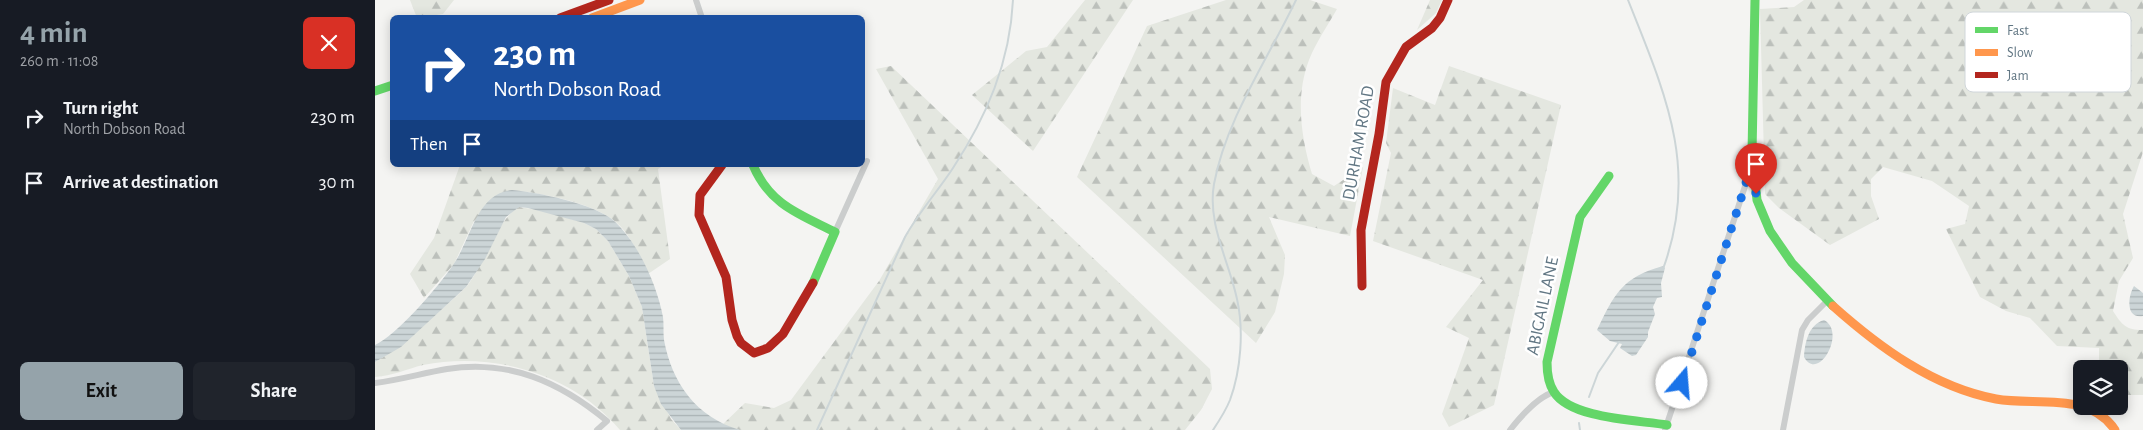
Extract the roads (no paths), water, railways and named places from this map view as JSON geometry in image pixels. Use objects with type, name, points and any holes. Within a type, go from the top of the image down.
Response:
[{"type":"street","points":[[568,15],[608,0],[611,10]]},
{"type":"street","points":[[599,15],[640,0]]},
{"type":"street","points":[[695,0],[700,15]]},
{"type":"street","name":"DURHAM ROAD","points":[[1362,286],[1361,244],[1364,210],[1379,134],[1386,82],[1406,47],[1431,28],[1440,18],[1448,0]]},
{"type":"street","points":[[1755,0],[1752,164],[1757,199],[1772,234],[1810,284],[1879,346],[1953,386],[1994,399],[2090,409],[2106,417],[2115,430]]},
{"type":"street","points":[[375,91],[390,86]]},
{"type":"street","points":[[865,165],[867,161]]},
{"type":"street","points":[[1510,430],[1531,408],[1554,392],[1568,406],[1666,427],[1752,164]]},
{"type":"street","points":[[720,167],[703,189],[698,206],[699,215],[723,268],[737,337],[744,347],[758,351],[771,348],[777,344],[812,288],[864,167]]},
{"type":"street","points":[[754,167],[763,188],[778,203],[835,232]]},
{"type":"street","name":"ABIGAIL LANE","points":[[1554,392],[1548,379],[1547,362],[1580,217],[1609,176]]},
{"type":"street","points":[[1783,430],[1802,330],[1808,320],[1827,301]]},
{"type":"street","points":[[375,383],[467,366],[497,368],[533,376],[558,386],[584,402],[607,421],[597,430]]},
{"type":"waterway","points":[[817,430],[905,237],[953,168],[986,108],[1002,67],[1011,23],[1013,0]]},
{"type":"waterway","points":[[1213,430],[1227,408],[1234,388],[1239,363],[1241,337],[1237,299],[1216,228],[1213,199],[1214,184],[1228,136],[1238,113],[1296,0]]},
{"type":"waterway","points":[[1628,0],[1665,100],[1678,164],[1678,198],[1674,233],[1663,269]]},
{"type":"waterway","points":[[1589,397],[1598,373],[1619,342]]},
{"type":"waterway","points":[[1579,423],[1580,430]]}]
